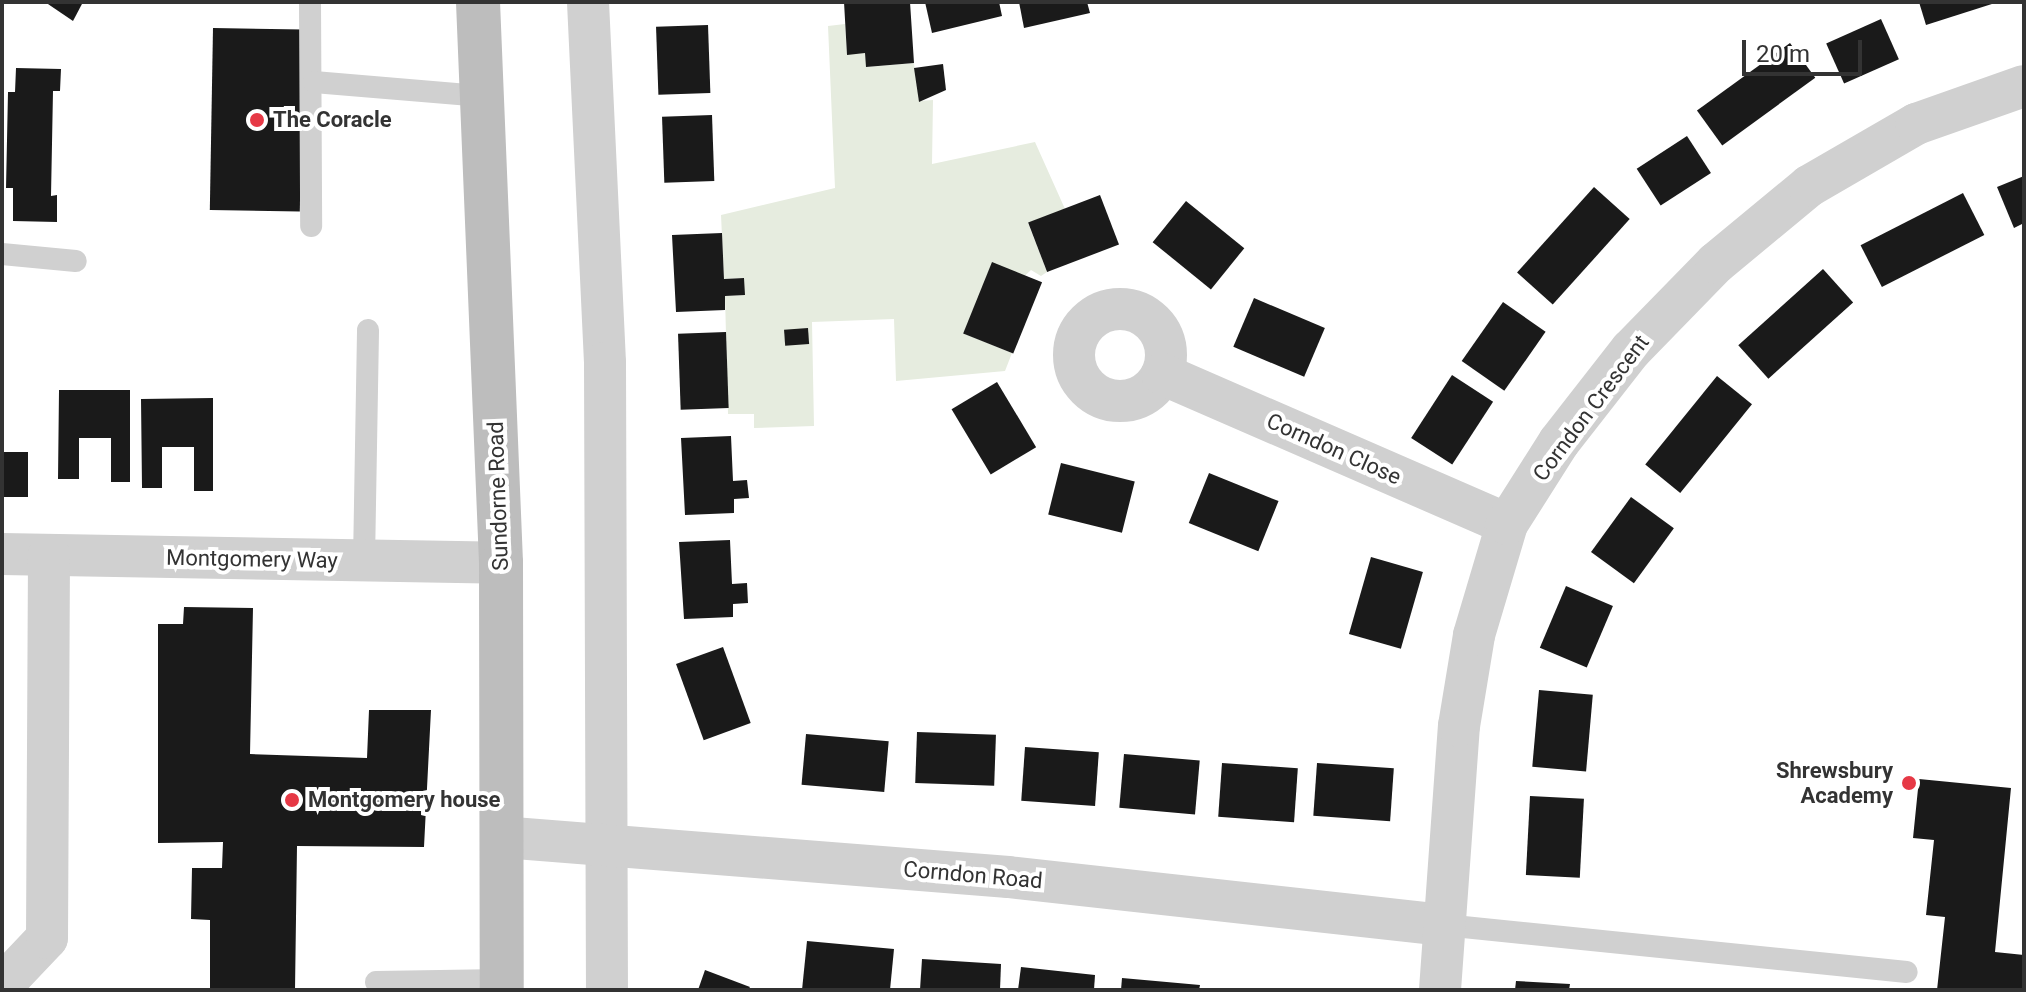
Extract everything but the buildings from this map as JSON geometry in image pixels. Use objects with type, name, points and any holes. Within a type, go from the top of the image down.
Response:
[{"type":"main road","name":"Sundorne Road","points":[[478,2],[501,563],[502,985]]},
{"type":"street","points":[[588,2],[605,377],[610,847],[607,990]]},
{"type":"street","name":"Corndon Crescent","points":[[1440,990],[1459,726],[1474,635],[1507,524],[1559,442],[1631,350],[1716,263],[1809,186],[1916,124],[2024,86]]},
{"type":"street","name":"Corndon Close","points":[[1162,374],[1507,524]]},
{"type":"street","name":"Montgomery Way","points":[[2,554],[501,563]]},
{"type":"street","points":[[2,976],[11,976],[47,938],[49,555]]},
{"type":"street","name":"Corndon Road","points":[[502,837],[1008,877],[1444,925]]},
{"type":"lane","points":[[310,2],[314,82],[311,226]]},
{"type":"lane","points":[[314,82],[482,96]]},
{"type":"lane","points":[[2,254],[76,261]]},
{"type":"lane","points":[[364,561],[368,330]]},
{"type":"lane","points":[[1444,925],[1907,972]]},
{"type":"lane","points":[[376,982],[502,985]]},
{"type":"shaded area","points":[[845,24],[847,54],[865,53],[867,67],[914,63],[919,101],[933,100],[932,164],[1035,142],[1065,209],[1028,223],[1047,272],[1041,276],[1031,270],[963,333],[1012,353],[1005,371],[896,381],[894,319],[812,322],[814,426],[754,428],[754,414],[728,414],[725,296],[744,295],[744,278],[724,279],[721,215],[835,188],[828,26]]},
{"type":"place","name":"The Coracle","points":[[257,120]]},
{"type":"place","name":"Shrewsbury Academy","points":[[1909,783]]},
{"type":"place","name":"Montgomery house","points":[[292,800]]}]
